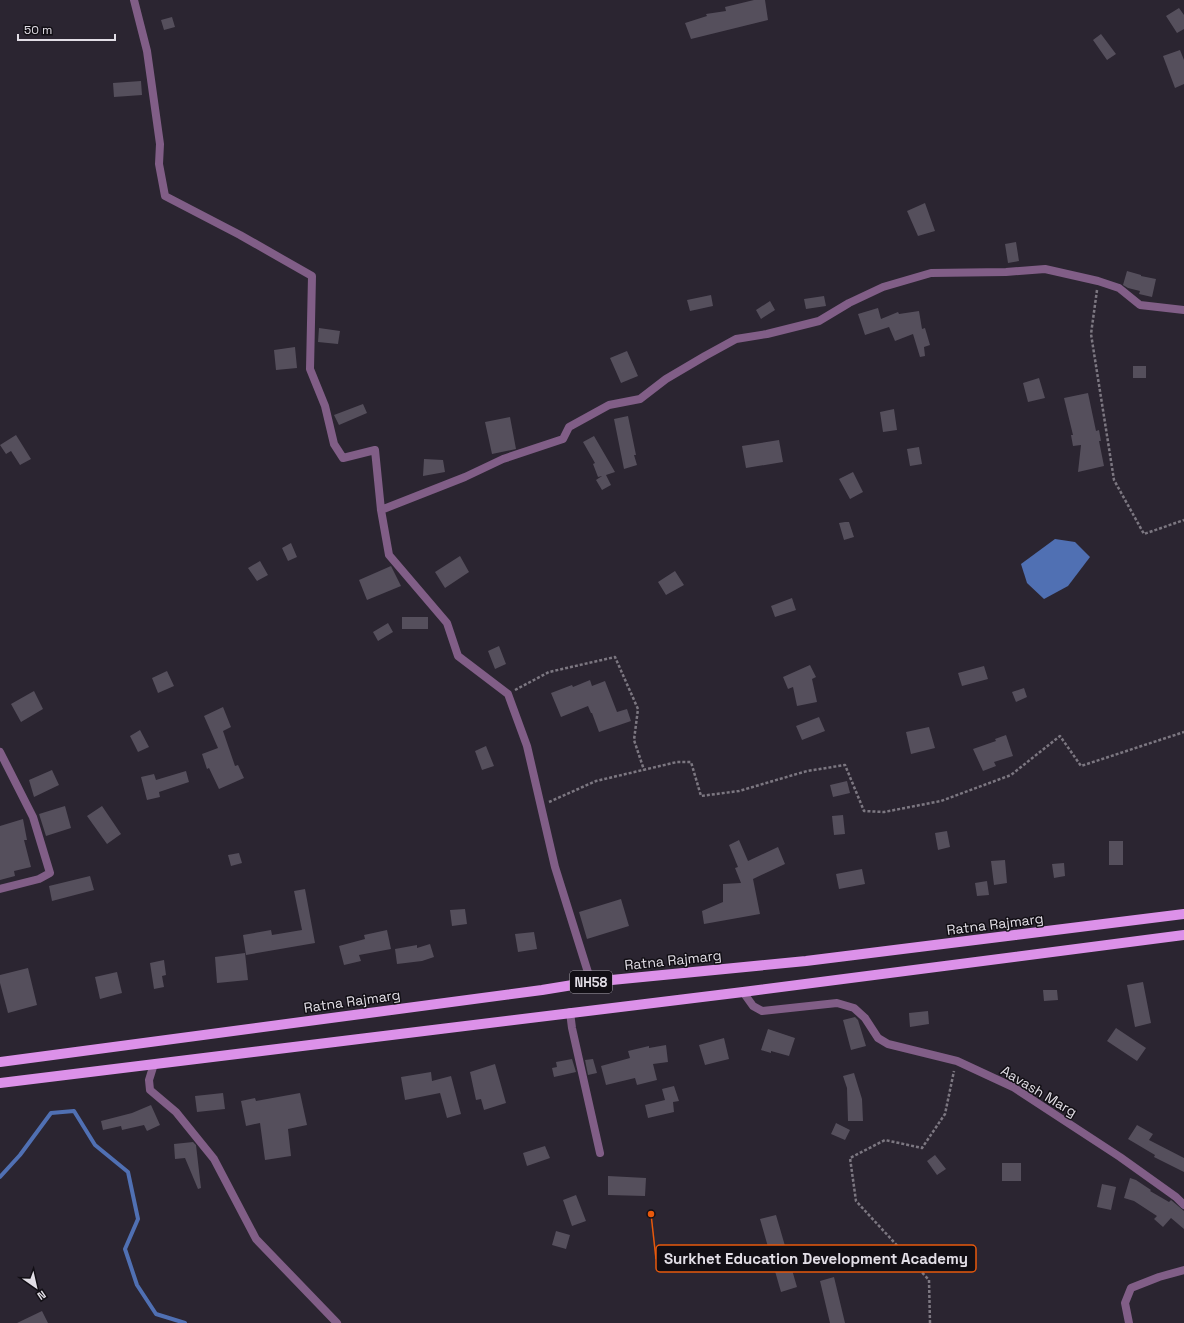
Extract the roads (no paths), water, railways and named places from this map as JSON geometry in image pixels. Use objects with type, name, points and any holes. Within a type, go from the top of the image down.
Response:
[{"type":"main road","name":"Ratna Rajmarg","points":[[0,1062],[542,990],[591,982],[806,961],[1184,914]]},
{"type":"main road","name":"NH58","points":[[0,1083],[743,992],[1184,936]]},
{"type":"street","points":[[134,0],[147,51],[160,144],[159,164],[165,196],[312,276],[310,369],[325,406],[334,444],[343,458],[374,450],[381,510],[389,555],[447,623],[458,656],[508,694],[527,746],[555,867],[591,982]]},
{"type":"street","points":[[381,510],[465,477],[503,459],[563,439],[569,427],[609,405],[640,399],[673,375],[736,339],[767,334],[819,321],[849,303],[883,288],[931,273],[1006,272],[1045,269],[1098,281],[1119,288],[1140,305],[1184,310]]},
{"type":"street","points":[[0,752],[33,818],[50,873],[39,879],[0,889]]},
{"type":"street","name":"Aavash Marg","points":[[743,992],[752,1006],[762,1011],[837,1003],[854,1008],[865,1018],[878,1038],[888,1044],[957,1061],[1013,1087],[1120,1157],[1176,1197],[1184,1205]]},
{"type":"street","points":[[570,1012],[572,1028],[600,1153]]},
{"type":"street","points":[[154,1064],[149,1080],[150,1090],[176,1112],[214,1159],[256,1238],[337,1323]]},
{"type":"street","points":[[1129,1323],[1125,1303],[1131,1288],[1159,1277],[1184,1270]]},
{"type":"water","points":[[1055,539],[1075,542],[1090,557],[1068,586],[1044,599],[1027,583],[1021,564]]},
{"type":"waterway","points":[[0,1177],[20,1155],[51,1113],[74,1111],[95,1145],[128,1172],[138,1219],[125,1249],[137,1285],[156,1314],[185,1323]]},
{"type":"place","name":"Surkhet Education Development Academy","points":[[651,1214]]}]
